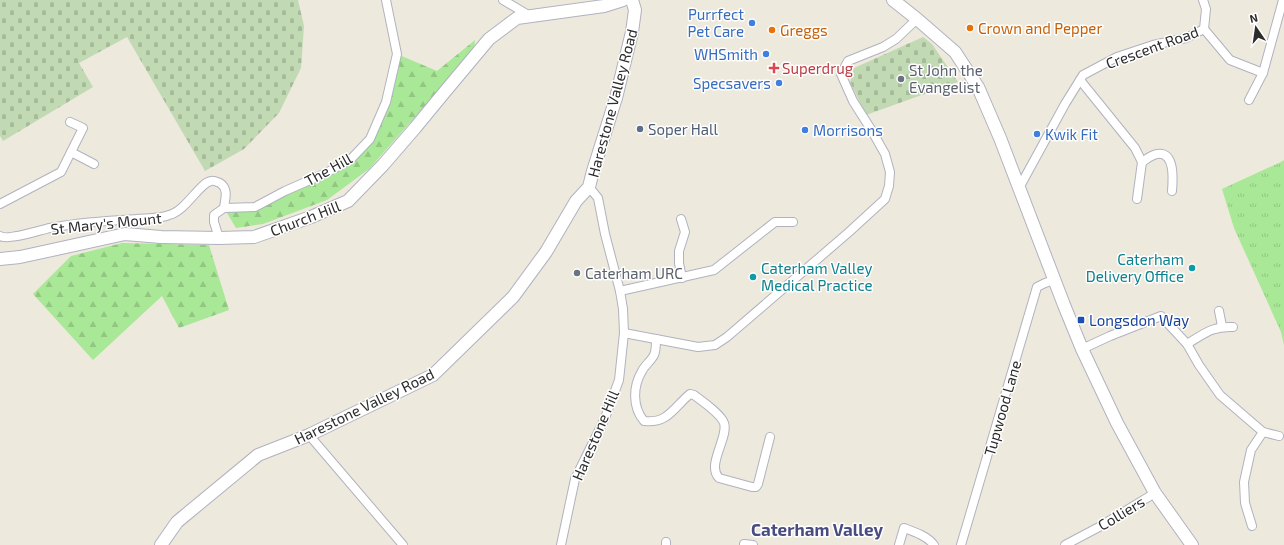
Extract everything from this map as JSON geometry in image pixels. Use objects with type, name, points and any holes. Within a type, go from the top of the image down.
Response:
[{"type":"main road","name":"Church Hill","points":[[0,259],[20,257],[124,234],[219,238],[254,237],[311,217],[348,201],[383,165],[490,39],[517,18],[623,0]]},
{"type":"main road","name":"Harestone Valley Road","points":[[161,545],[183,516],[258,455],[309,435],[433,375],[513,297],[546,252],[576,201],[589,187],[616,98],[632,32],[634,10],[632,0]]},
{"type":"main road","points":[[893,0],[955,52],[978,87],[1000,138],[1082,349],[1117,423],[1155,493],[1192,545]]},
{"type":"street","name":"The Hill","points":[[224,208],[255,207],[285,191],[326,173],[351,159],[370,140],[386,102],[397,54],[386,0]]},
{"type":"street","points":[[503,0],[530,16]]},
{"type":"street","name":"Crescent Road","points":[[1019,188],[1065,104],[1083,75],[1117,57],[1153,45],[1186,38],[1204,29],[1206,10],[1203,0]]},
{"type":"street","points":[[1249,100],[1263,73],[1283,0]]},
{"type":"street","points":[[624,333],[698,347],[715,345],[727,337],[885,199],[889,186],[890,172],[885,154],[872,130],[853,101],[841,74],[848,61],[884,47],[896,39],[917,19]]},
{"type":"street","points":[[1204,29],[1230,60],[1263,73]]},
{"type":"street","points":[[1080,80],[1135,148],[1142,162],[1137,199]]},
{"type":"street","points":[[0,204],[61,172],[83,128],[70,122]]},
{"type":"street","points":[[71,152],[94,164]]},
{"type":"street","points":[[1142,162],[1158,154],[1164,154],[1168,158],[1172,171],[1172,191]]},
{"type":"street","name":"St Mary's Mount","points":[[0,236],[3,238],[11,238],[51,228],[82,223],[169,216],[185,206],[204,184],[211,181],[216,181],[223,186],[226,192],[224,208]]},
{"type":"street","name":"Harestone Hill","points":[[561,545],[575,479],[605,418],[618,380],[624,333],[623,309],[620,291],[605,234],[598,198],[589,187]]},
{"type":"street","points":[[219,238],[214,222],[214,215],[224,208]]},
{"type":"street","points":[[681,219],[685,232],[679,251],[679,263],[682,278]]},
{"type":"street","points":[[620,291],[714,270],[775,222],[793,222]]},
{"type":"street","name":"Tupwood Lane","points":[[960,545],[1037,287],[1054,280]]},
{"type":"street","points":[[1219,311],[1222,326]]},
{"type":"street","points":[[1082,349],[1160,316],[1187,344],[1199,366],[1220,395],[1263,432],[1278,436]]},
{"type":"street","points":[[1187,344],[1214,328],[1222,326],[1233,327]]},
{"type":"street","points":[[656,340],[654,354],[642,371],[636,384],[634,398],[640,417],[644,421],[653,423],[666,418],[685,398],[690,394],[694,395],[721,418],[724,423],[725,430],[717,456],[715,472],[719,478],[752,487],[756,487],[758,484],[770,437]]},
{"type":"street","points":[[1252,526],[1245,503],[1244,482],[1251,450],[1263,432]]},
{"type":"street","points":[[309,435],[403,545]]},
{"type":"street","name":"Colliers","points":[[1065,545],[1099,527],[1155,493]]},
{"type":"street","points":[[900,545],[904,528],[916,532],[934,545]]},
{"type":"street","points":[[744,544],[753,545]]},
{"type":"green space","points":[[0,0],[298,0],[304,26],[301,68],[279,113],[244,149],[205,171],[127,37],[79,63],[93,87],[3,141],[0,136]]},
{"type":"green space","points":[[923,37],[932,44],[958,82],[866,115],[850,82],[854,68]]},
{"type":"green space","points":[[475,40],[474,50],[369,169],[327,200],[263,224],[236,228],[224,208],[255,207],[351,159],[370,139],[397,54],[437,71]]},
{"type":"green space","points":[[1284,160],[1284,345],[1281,332],[1234,228],[1222,189]]},
{"type":"green space","points":[[122,243],[209,245],[229,310],[179,328],[162,296],[93,360],[33,294],[71,256]]},
{"type":"place","name":"Purrfect Pet Care","points":[[752,23]]},
{"type":"place","name":"Crown and Pepper","points":[[970,28]]},
{"type":"place","name":"Greggs","points":[[772,30]]},
{"type":"place","name":"WHSmith","points":[[766,54]]},
{"type":"place","name":"Superdrug","points":[[774,68]]},
{"type":"place","name":"St John the Evangelist","points":[[901,79]]},
{"type":"place","name":"Specsavers","points":[[779,83]]},
{"type":"place","name":"Soper Hall","points":[[640,129]]},
{"type":"place","name":"Morrisons","points":[[805,130]]},
{"type":"place","name":"Kwik Fit","points":[[1037,134]]},
{"type":"place","name":"Caterham Delivery Office","points":[[1192,268]]},
{"type":"place","name":"Caterham URC","points":[[577,273]]},
{"type":"place","name":"Caterham Valley Medical Practice","points":[[753,277]]},
{"type":"place","name":"Longsdon Way","points":[[1081,320]]},
{"type":"district","name":"Caterham Valley","points":[[817,529]]}]
